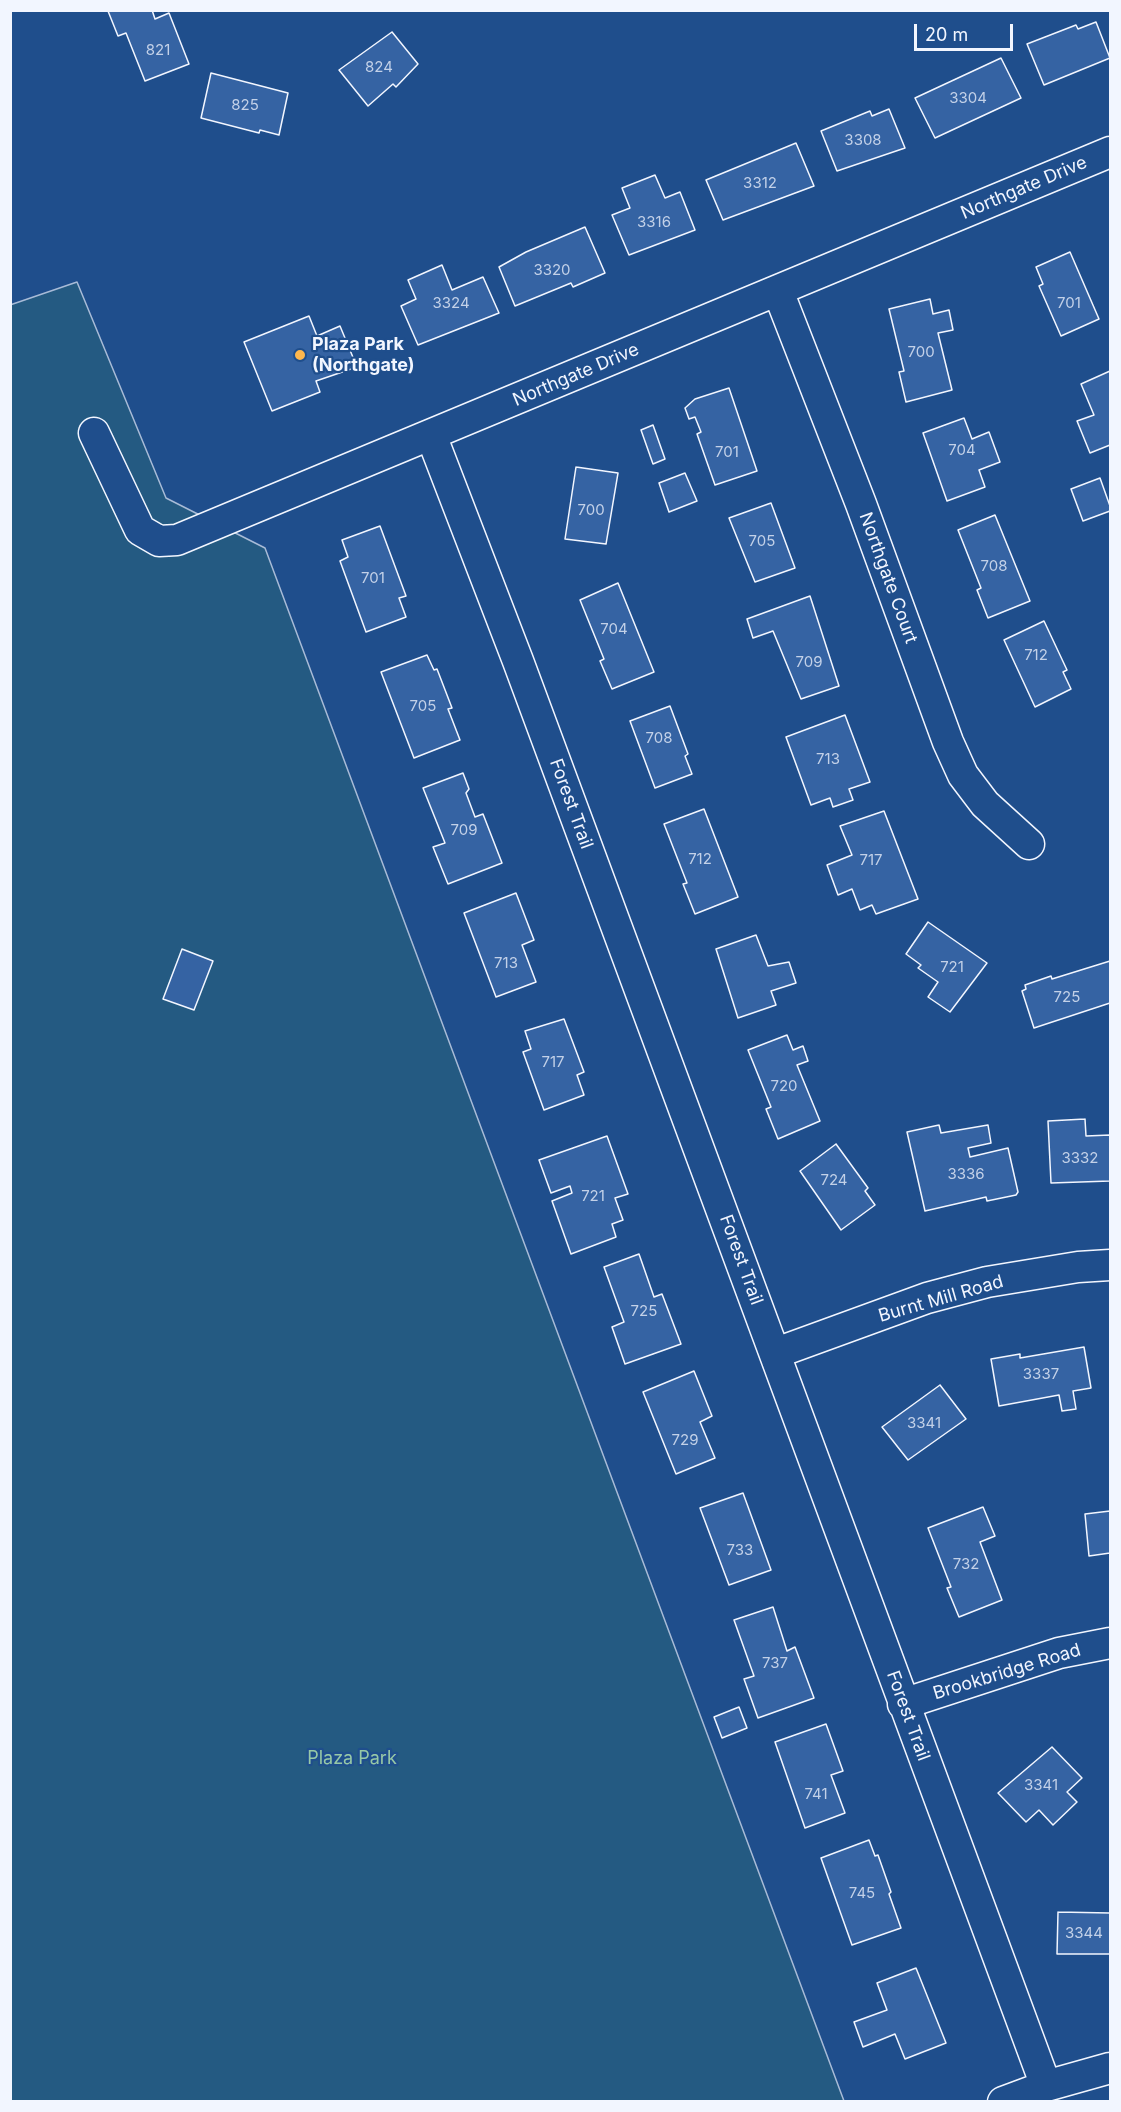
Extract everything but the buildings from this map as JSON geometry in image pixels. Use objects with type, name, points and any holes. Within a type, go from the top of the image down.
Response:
[{"type":"street","name":"Northgate Drive","points":[[94,433],[140,530],[159,541],[177,540],[1110,152]]},
{"type":"street","name":"Northgate Court","points":[[778,291],[861,504],[948,742],[963,775],[985,804],[1029,844]]},
{"type":"street","name":"Forest Trail","points":[[431,435],[518,661],[776,1353],[903,1704],[1046,2086]]},
{"type":"street","name":"Burnt Mill Road","points":[[776,1353],[927,1298],[987,1282],[1078,1267],[1110,1265]]},
{"type":"street","name":"Brookbridge Road","points":[[903,1704],[1059,1653],[1110,1643]]},
{"type":"street","points":[[1003,2102],[1046,2086],[1110,2068]]},
{"type":"green space","name":"Plaza Park","points":[[77,282],[166,498],[265,548],[844,2101],[11,2101],[10,305]]},
{"type":"place","name":"Plaza Park (Northgate)","points":[[300,355]]}]
